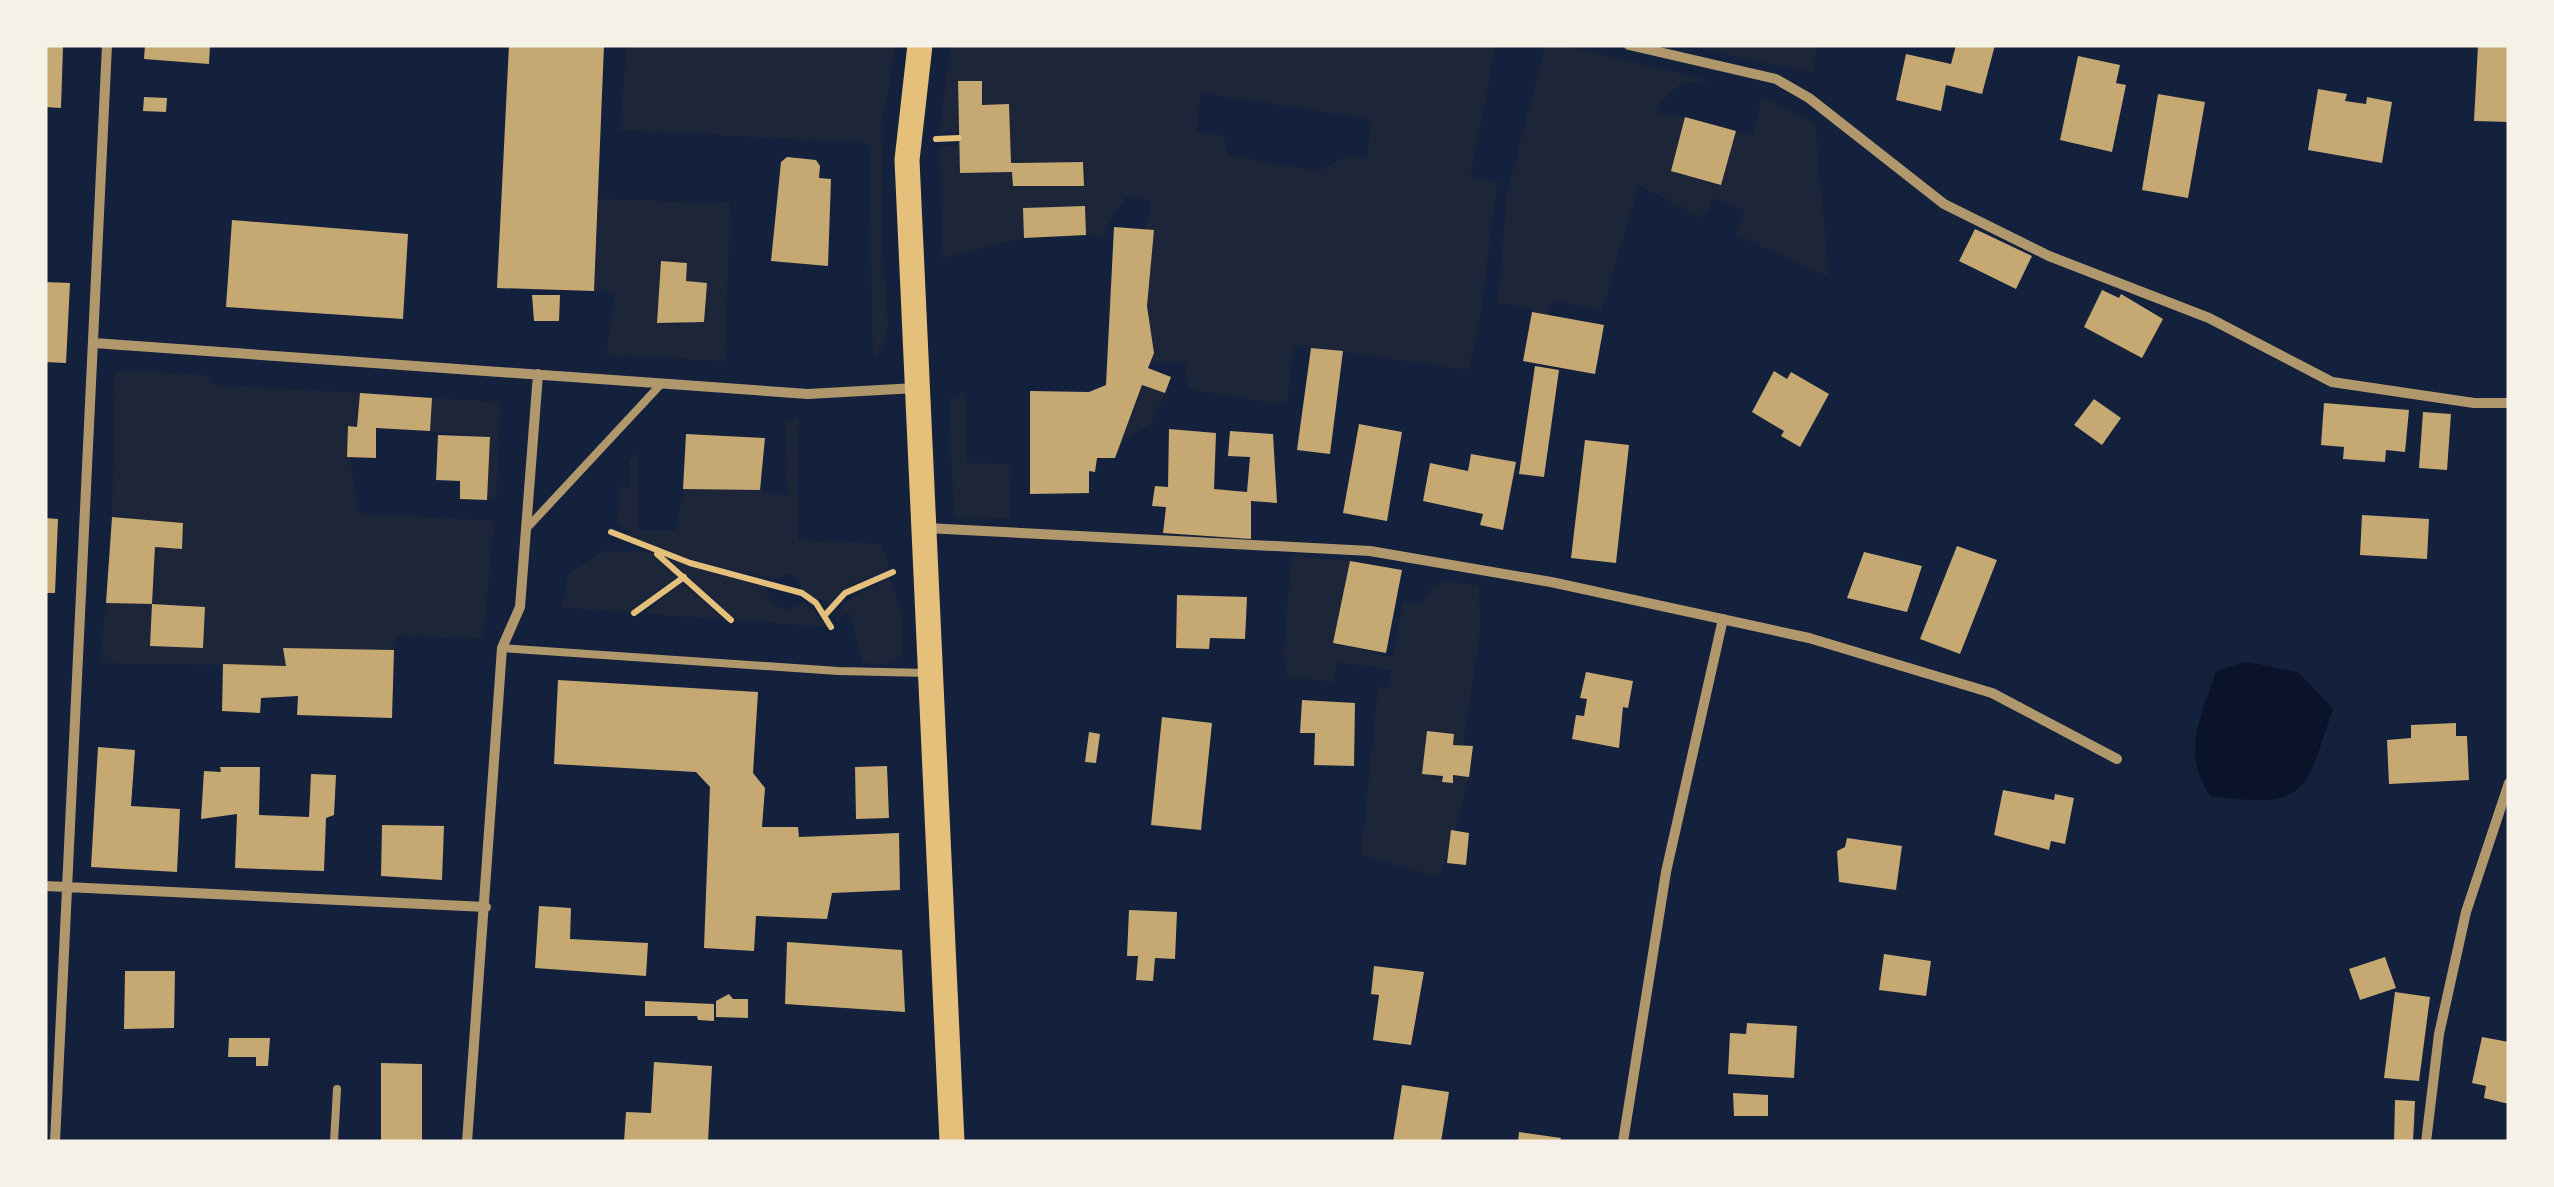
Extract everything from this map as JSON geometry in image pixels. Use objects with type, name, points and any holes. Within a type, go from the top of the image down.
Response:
[{"type":"main road","points":[[920,45],[907,160],[952,1142]]},
{"type":"street","points":[[54,1142],[107,45]]},
{"type":"street","points":[[1630,45],[1776,80],[1809,98],[1944,204],[2049,256],[2209,318],[2332,382],[2474,403],[2509,403]]},
{"type":"street","points":[[94,343],[808,394],[917,388]]},
{"type":"street","points":[[467,1142],[502,648],[520,607],[538,374]]},
{"type":"street","points":[[924,528],[1370,551],[1724,618],[1809,638],[1992,693],[2116,759]]},
{"type":"street","points":[[1624,1142],[1666,872],[1724,618]]},
{"type":"street","points":[[2426,1142],[2440,1034],[2466,912],[2509,783]]},
{"type":"street","points":[[45,886],[486,907]]},
{"type":"lane","points":[[527,528],[662,383]]},
{"type":"lane","points":[[502,648],[838,671],[932,673]]},
{"type":"lane","points":[[334,1142],[337,1089]]},
{"type":"path","points":[[942,138],[959,138]]},
{"type":"path","points":[[612,532],[652,550],[802,592],[832,628]]},
{"type":"path","points":[[652,550],[730,620]]},
{"type":"path","points":[[825,615],[845,592],[893,572]]},
{"type":"path","points":[[634,613],[684,577]]},
{"type":"shaded area","points":[[627,45],[896,45],[883,118],[882,246],[888,326],[882,350],[873,359],[869,143],[620,130]]},
{"type":"shaded area","points":[[951,45],[1496,45],[1470,178],[1498,181],[1479,323],[1468,370],[1294,345],[1287,405],[1188,389],[1186,362],[1151,362],[1154,353],[1147,306],[1154,231],[1145,229],[1152,200],[1127,196],[1106,227],[1105,236],[1086,235],[1084,206],[1023,208],[1024,238],[943,258],[939,146],[959,144],[960,173],[1012,172],[1013,186],[1084,185],[1083,162],[1011,163],[1009,105],[982,105],[981,81],[958,82],[959,132],[939,132]],"holes":[[[1201,93],[1371,119],[1367,158],[1350,155],[1317,171],[1227,155],[1224,136],[1196,132]]]},
{"type":"shaded area","points":[[1545,45],[1563,45],[1710,81],[1682,83],[1661,101],[1659,113],[1685,117],[1671,171],[1721,184],[1736,131],[1753,135],[1762,96],[1811,120],[1815,125],[1829,277],[1736,235],[1745,209],[1713,199],[1703,218],[1634,183],[1638,187],[1602,311],[1551,300],[1547,315],[1530,312],[1535,308],[1498,303],[1507,195]]},
{"type":"shaded area","points":[[1683,45],[1817,45],[1813,73]]},
{"type":"shaded area","points":[[598,199],[730,203],[725,361],[606,355],[615,293],[594,291]],"holes":[[[661,261],[686,263],[681,325],[657,323]]]},
{"type":"shaded area","points":[[122,370],[211,376],[211,385],[360,393],[357,427],[348,426],[357,513],[494,521],[483,639],[397,635],[394,650],[283,648],[286,666],[100,663],[106,603],[152,604],[151,646],[203,648],[204,607],[153,603],[155,547],[181,549],[183,523],[112,517],[115,374]]},
{"type":"shaded area","points":[[1143,386],[1165,393],[1151,423],[1122,442]]},
{"type":"shaded area","points":[[965,392],[967,463],[1009,464],[1011,519],[954,518],[949,399]]},
{"type":"shaded area","points":[[430,398],[501,402],[496,500],[487,500],[490,437],[430,431]]},
{"type":"shaded area","points":[[799,418],[798,540],[882,544],[889,569],[853,584],[830,602],[815,599],[789,574],[777,579],[690,561],[626,536],[629,531],[618,524],[620,487],[630,488],[629,461],[638,453],[638,531],[676,531],[683,489],[760,490],[788,497],[785,421]]},
{"type":"shaded area","points":[[603,551],[651,552],[678,576],[629,613],[562,607],[568,574]]},
{"type":"shaded area","points":[[1292,556],[1350,561],[1333,643],[1393,658],[1403,601],[1422,604],[1433,586],[1447,581],[1479,586],[1480,632],[1463,746],[1453,745],[1454,734],[1427,731],[1423,774],[1453,782],[1453,775],[1469,777],[1451,844],[1437,877],[1361,855],[1378,687],[1388,688],[1391,670],[1337,662],[1333,682],[1288,677],[1283,653]]},
{"type":"shaded area","points":[[667,559],[768,585],[767,594],[774,606],[791,610],[804,601],[828,627],[736,620]]},
{"type":"shaded area","points":[[889,577],[902,613],[902,654],[884,664],[862,662],[849,611],[835,620],[844,603]]},
{"type":"shaded area","points":[[682,582],[723,619],[644,614]]},
{"type":"shaded area","points":[[2246,662],[2298,672],[2333,709],[2307,777],[2284,797],[2266,800],[2210,796],[2201,780],[2196,734],[2216,671]]},
{"type":"building","points":[[145,45],[210,45],[209,64],[144,59]]},
{"type":"building","points":[[509,45],[604,45],[594,291],[497,288]]},
{"type":"building","points":[[1956,45],[1995,45],[1982,94],[1946,85],[1941,111],[1896,100],[1906,54],[1951,64]]},
{"type":"building","points":[[2478,45],[2509,45],[2509,122],[2474,121]]},
{"type":"building","points":[[45,47],[63,47],[61,108],[45,107]]},
{"type":"building","points":[[2078,56],[2120,65],[2116,83],[2126,85],[2112,152],[2060,140]]},
{"type":"building","points":[[958,81],[982,81],[982,105],[1009,104],[1011,163],[1083,162],[1084,186],[1013,186],[1012,172],[960,173]]},
{"type":"building","points":[[2318,89],[2347,94],[2345,101],[2366,104],[2367,97],[2392,102],[2382,163],[2308,150]]},
{"type":"building","points":[[2158,94],[2205,102],[2188,198],[2142,190]]},
{"type":"building","points":[[144,97],[167,98],[166,112],[143,111]]},
{"type":"building","points":[[1685,117],[1736,131],[1721,185],[1671,171]]},
{"type":"building","points":[[787,157],[816,160],[819,178],[831,179],[828,266],[771,261],[781,162]]},
{"type":"building","points":[[1085,206],[1086,235],[1024,238],[1023,208]]},
{"type":"building","points":[[232,220],[408,234],[403,319],[226,307]]},
{"type":"building","points":[[1114,227],[1154,230],[1147,306],[1154,353],[1148,368],[1171,377],[1165,393],[1142,385],[1115,458],[1097,458],[1095,472],[1089,471],[1089,493],[1030,494],[1030,391],[1089,392],[1106,385]]},
{"type":"building","points":[[1975,229],[2032,256],[2016,289],[1959,261]]},
{"type":"building","points":[[661,261],[687,263],[686,281],[707,283],[704,322],[657,323]]},
{"type":"building","points":[[45,282],[70,283],[66,363],[45,362]]},
{"type":"building","points":[[2102,290],[2119,298],[2121,294],[2163,319],[2142,358],[2084,327]]},
{"type":"building","points":[[532,295],[560,295],[559,321],[534,321]]},
{"type":"building","points":[[1532,312],[1604,325],[1595,374],[1523,361]]},
{"type":"building","points":[[1311,348],[1343,351],[1330,454],[1297,450]]},
{"type":"building","points":[[1535,366],[1559,370],[1544,477],[1519,474]]},
{"type":"building","points":[[1774,371],[1787,379],[1791,372],[1829,394],[1800,447],[1781,436],[1784,431],[1752,412]]},
{"type":"building","points":[[360,393],[432,398],[430,431],[376,428],[376,458],[347,457],[348,426],[357,427]]},
{"type":"building","points":[[2094,399],[2121,418],[2102,445],[2074,425]]},
{"type":"building","points":[[2324,403],[2409,410],[2405,452],[2386,450],[2385,462],[2343,459],[2344,447],[2321,445]]},
{"type":"building","points":[[2423,412],[2451,414],[2447,470],[2419,468]]},
{"type":"building","points":[[1359,424],[1402,432],[1387,521],[1343,513]]},
{"type":"building","points":[[1169,429],[1216,433],[1214,489],[1247,492],[1250,457],[1228,456],[1230,431],[1273,434],[1277,503],[1251,501],[1251,539],[1163,533],[1166,507],[1152,506],[1155,486],[1168,487]]},
{"type":"building","points":[[686,434],[765,438],[760,490],[683,489]]},
{"type":"building","points":[[438,435],[490,437],[487,500],[460,499],[460,481],[436,480]]},
{"type":"building","points":[[1585,440],[1629,445],[1616,563],[1571,558]]},
{"type":"building","points":[[1471,454],[1516,462],[1503,530],[1480,525],[1483,514],[1423,501],[1430,463],[1468,471]]},
{"type":"building","points":[[2362,515],[2429,519],[2427,559],[2360,555]]},
{"type":"building","points":[[112,517],[183,523],[182,549],[155,547],[152,604],[106,603]]},
{"type":"building","points":[[45,518],[58,519],[55,593],[45,593]]},
{"type":"building","points":[[1957,546],[1997,560],[1960,654],[1920,639]]},
{"type":"building","points":[[1864,552],[1922,566],[1907,612],[1847,598]]},
{"type":"building","points":[[1350,561],[1402,570],[1386,653],[1333,643]]},
{"type":"building","points":[[1177,595],[1247,597],[1245,639],[1210,638],[1209,649],[1176,648]]},
{"type":"building","points":[[152,604],[205,607],[203,648],[150,646]]},
{"type":"building","points":[[283,648],[394,650],[392,718],[297,715],[298,696],[261,698],[260,713],[222,711],[223,664],[286,666]]},
{"type":"building","points":[[1586,672],[1633,681],[1628,708],[1623,707],[1619,748],[1572,739],[1576,715],[1584,716],[1587,699],[1580,698]]},
{"type":"building","points":[[558,680],[758,692],[753,773],[765,788],[762,827],[798,827],[799,837],[899,833],[900,890],[832,893],[827,919],[756,916],[754,951],[704,948],[710,787],[696,772],[554,764]]},
{"type":"building","points":[[1302,700],[1355,703],[1354,766],[1314,765],[1315,733],[1300,733]]},
{"type":"building","points":[[1162,717],[1212,723],[1201,830],[1151,825]]},
{"type":"building","points":[[2456,723],[2456,736],[2467,736],[2469,780],[2389,784],[2387,740],[2411,738],[2411,725]]},
{"type":"building","points":[[1427,731],[1454,734],[1453,745],[1473,746],[1469,777],[1453,775],[1453,783],[1442,782],[1443,776],[1422,774]]},
{"type":"building","points":[[1089,732],[1100,734],[1096,763],[1085,762]]},
{"type":"building","points":[[98,747],[135,750],[131,806],[180,809],[177,872],[91,867]]},
{"type":"building","points":[[887,766],[889,818],[856,819],[855,767]]},
{"type":"building","points":[[220,767],[260,767],[259,815],[309,817],[311,774],[336,775],[334,815],[326,818],[324,871],[235,868],[237,814],[201,819],[204,771],[221,772]]},
{"type":"building","points":[[2003,790],[2054,800],[2055,794],[2074,798],[2065,844],[2051,841],[2049,850],[1994,835]]},
{"type":"building","points":[[382,825],[444,826],[442,880],[381,876]]},
{"type":"building","points":[[1451,830],[1469,833],[1466,865],[1447,863]]},
{"type":"building","points":[[1847,838],[1902,846],[1896,890],[1839,882],[1837,851],[1845,847]]},
{"type":"building","points":[[539,906],[571,908],[570,939],[648,943],[646,976],[535,968]]},
{"type":"building","points":[[1129,910],[1177,912],[1175,959],[1155,958],[1153,981],[1136,980],[1138,956],[1127,956]]},
{"type":"building","points":[[787,942],[902,950],[905,1012],[785,1004]]},
{"type":"building","points":[[1884,954],[1931,961],[1926,996],[1879,990]]},
{"type":"building","points":[[2385,957],[2396,988],[2360,1000],[2349,969]]},
{"type":"building","points":[[1374,966],[1424,972],[1411,1045],[1373,1040],[1379,995],[1371,994]]},
{"type":"building","points":[[125,971],[175,971],[174,1028],[124,1029]]},
{"type":"building","points":[[2395,992],[2430,997],[2419,1081],[2384,1078]]},
{"type":"building","points":[[729,994],[733,999],[748,999],[748,1018],[716,1017],[716,1001]]},
{"type":"building","points":[[645,1001],[714,1004],[714,1021],[698,1020],[697,1016],[645,1016]]},
{"type":"building","points":[[1747,1023],[1797,1026],[1794,1078],[1728,1074],[1730,1033],[1746,1034]]},
{"type":"building","points":[[2482,1037],[2509,1042],[2509,1104],[2484,1098],[2486,1086],[2472,1083]]},
{"type":"building","points":[[229,1038],[270,1038],[268,1066],[256,1066],[256,1057],[228,1057]]},
{"type":"building","points":[[654,1062],[712,1066],[708,1142],[624,1142],[626,1112],[651,1113]]},
{"type":"building","points":[[381,1063],[422,1064],[422,1142],[381,1142]]},
{"type":"building","points":[[1402,1085],[1449,1092],[1441,1142],[1393,1142]]},
{"type":"building","points":[[1733,1093],[1768,1095],[1768,1116],[1734,1116]]},
{"type":"building","points":[[2395,1100],[2415,1101],[2413,1142],[2394,1142]]},
{"type":"building","points":[[1519,1132],[1561,1138],[1560,1142],[1518,1142]]}]
